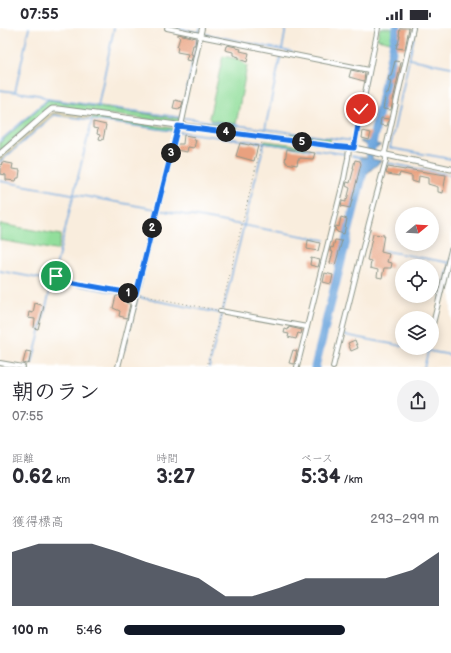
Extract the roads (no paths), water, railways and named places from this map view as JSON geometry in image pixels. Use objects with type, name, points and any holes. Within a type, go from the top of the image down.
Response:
[{"type":"street","points":[[166,28],[200,33],[369,70]]},
{"type":"street","points":[[297,367],[344,179],[378,28]]},
{"type":"street","points":[[333,367],[386,160],[387,147],[413,28]]},
{"type":"street","points":[[118,367],[138,295],[178,129],[183,118],[200,33]]},
{"type":"street","points":[[0,154],[47,112],[58,109],[178,129],[351,148],[451,169]]},
{"type":"street","points":[[436,311],[451,250]]},
{"type":"street","points":[[222,311],[307,327]]},
{"type":"street","points":[[0,363],[23,367]]},
{"type":"water","points":[[360,141],[375,142],[376,144],[381,145],[374,148],[372,159],[381,161],[364,176],[360,175],[362,164],[360,157],[367,157],[368,146]]},
{"type":"waterway","points":[[15,92],[29,28]]},
{"type":"waterway","points":[[98,106],[114,28]]},
{"type":"waterway","points":[[178,28],[292,52]]},
{"type":"waterway","points":[[181,117],[200,28]]},
{"type":"waterway","points":[[282,50],[286,28]]},
{"type":"waterway","points":[[370,153],[397,28]]},
{"type":"waterway","points":[[390,148],[416,28]]},
{"type":"waterway","points":[[265,129],[281,54]]},
{"type":"waterway","points":[[410,59],[451,67]]},
{"type":"waterway","points":[[353,141],[367,72]]},
{"type":"waterway","points":[[0,90],[39,95],[48,99]]},
{"type":"waterway","points":[[0,141],[48,99],[353,141]]},
{"type":"waterway","points":[[0,162],[54,115],[346,154]]},
{"type":"waterway","points":[[32,364],[92,120]]},
{"type":"waterway","points":[[209,367],[264,144]]},
{"type":"waterway","points":[[390,148],[451,159]]},
{"type":"waterway","points":[[352,156],[361,158]]},
{"type":"waterway","points":[[387,163],[451,175]]},
{"type":"waterway","points":[[315,367],[365,164]]},
{"type":"waterway","points":[[0,181],[155,209]]},
{"type":"waterway","points":[[158,210],[325,240]]},
{"type":"waterway","points":[[380,250],[451,263]]},
{"type":"waterway","points":[[441,298],[451,259]]},
{"type":"waterway","points":[[0,271],[134,296]]},
{"type":"waterway","points":[[124,350],[143,276]]},
{"type":"waterway","points":[[137,297],[219,313]]},
{"type":"waterway","points":[[345,335],[395,345]]},
{"type":"waterway","points":[[439,353],[451,355]]},
{"type":"waterway","points":[[424,367],[427,355]]}]
